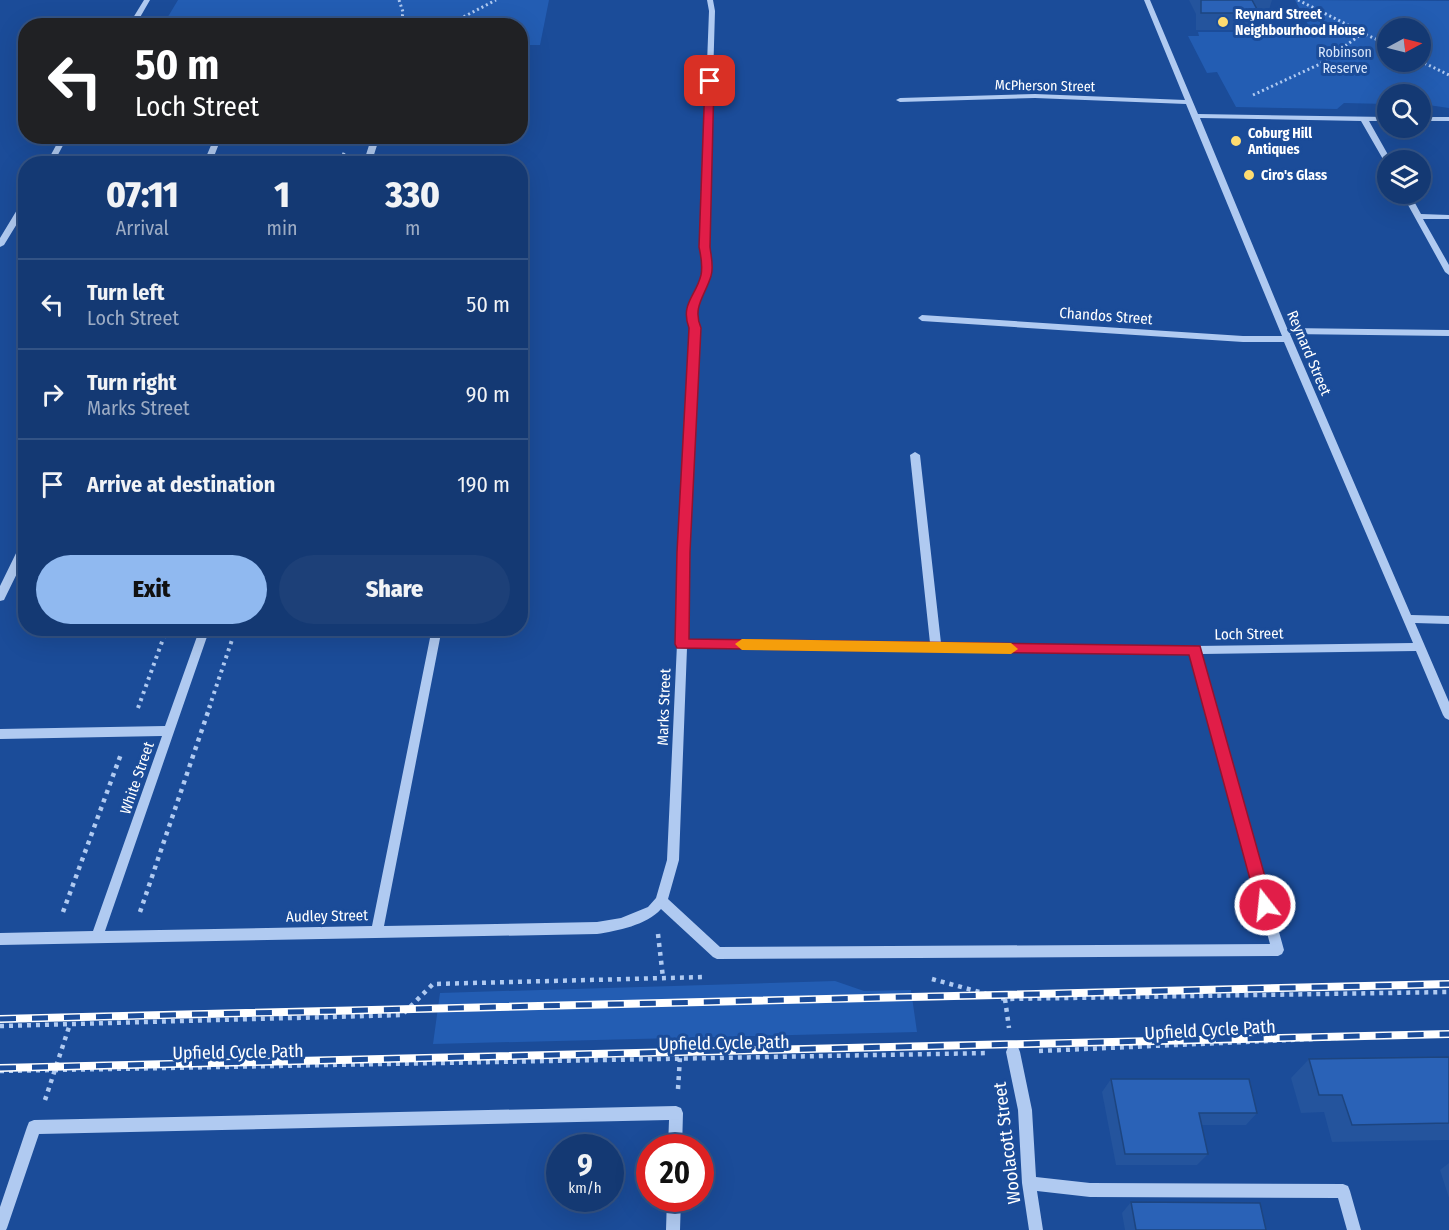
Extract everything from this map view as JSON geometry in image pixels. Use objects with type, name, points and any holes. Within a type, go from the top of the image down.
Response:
[{"type":"street","points":[[136,18],[147,0]]},
{"type":"street","name":"Marks Street","points":[[652,909],[673,860],[682,644],[683,552],[695,328],[691,317],[692,308],[706,275],[707,262],[704,247],[712,10],[710,0]]},
{"type":"street","name":"Reynard Street","points":[[1147,0],[1286,335],[1449,715]]},
{"type":"street","name":"McPherson Street","points":[[900,100],[1035,96],[1189,102]]},
{"type":"street","points":[[1195,116],[1377,119]]},
{"type":"street","points":[[1364,119],[1382,150]]},
{"type":"street","points":[[1431,119],[1449,119]]},
{"type":"street","points":[[1411,204],[1449,272]]},
{"type":"street","points":[[0,245],[18,215]]},
{"type":"street","points":[[1418,216],[1449,217]]},
{"type":"street","name":"Chandos Street","points":[[922,318],[1243,339],[1286,335],[1449,333]]},
{"type":"street","points":[[915,455],[936,648]]},
{"type":"street","points":[[0,597],[18,560]]},
{"type":"street","points":[[1408,619],[1449,620]]},
{"type":"street","name":"White Street","points":[[97,937],[202,636]]},
{"type":"street","points":[[377,931],[435,636]]},
{"type":"street","name":"Loch Street","points":[[682,644],[1195,650],[1420,647]]},
{"type":"street","points":[[652,909],[717,953],[1278,950],[1195,650]]},
{"type":"street","points":[[0,734],[170,731]]},
{"type":"street","name":"Audley Street","points":[[0,939],[597,928],[622,924],[652,909]]},
{"type":"street","name":"Woolacott Street","points":[[1013,1052],[1025,1110],[1029,1183],[1036,1230]]},
{"type":"street","points":[[0,1228],[34,1127],[676,1113],[675,1134]]},
{"type":"street","points":[[1029,1183],[1090,1190],[1343,1191],[1354,1230]]},
{"type":"street","points":[[674,1212],[674,1230]]},
{"type":"path","points":[[399,0],[402,4],[403,18]]},
{"type":"path","points":[[461,18],[496,0]]},
{"type":"path","points":[[1298,0],[1377,40]]},
{"type":"path","points":[[1252,95],[1320,64],[1363,33]]},
{"type":"path","points":[[1431,66],[1449,75]]},
{"type":"path","points":[[652,909],[657,927],[663,978]]},
{"type":"path","points":[[0,1026],[402,1015],[434,984],[714,977]]},
{"type":"path","points":[[928,978],[1005,999],[1449,992]]},
{"type":"path","points":[[34,1127],[70,1024]]},
{"type":"path","name":"Upfield Cycle Path","points":[[0,1071],[1013,1052],[1449,1033]]},
{"type":"green space","points":[[178,0],[549,0],[540,45],[528,45],[528,18],[167,18]]},
{"type":"green space","name":"Robinson Reserve","points":[[1295,0],[1449,1],[1449,108],[1431,105],[1431,84],[1377,84],[1377,104],[1344,103],[1337,109],[1236,107],[1217,72],[1207,73],[1188,36],[1199,36],[1198,32],[1312,32]]},
{"type":"green space","points":[[835,981],[864,991],[911,990],[917,1032],[433,1044],[440,993]]},
{"type":"building","points":[[1201,0],[1252,0],[1259,13],[1201,13]]},
{"type":"building","points":[[1449,1057],[1449,1123],[1352,1125],[1342,1095],[1319,1095],[1309,1059]]},
{"type":"building","points":[[1111,1079],[1249,1079],[1257,1113],[1199,1113],[1208,1154],[1125,1154]]},
{"type":"building","points":[[1131,1202],[1260,1203],[1266,1230],[1136,1230]]},
{"type":"railway","points":[[0,1019],[1449,984]]},
{"type":"railway","points":[[0,1068],[1449,1034]]},
{"type":"slow traffic","points":[[742,644],[1011,649]]},
{"type":"place","name":"Reynard Street Neighbourhood House","points":[[1223,22]]},
{"type":"place","name":"Coburg Hill Antiques","points":[[1236,141]]},
{"type":"place","name":"Ciro's Glass","points":[[1249,175]]},
{"type":"route","points":[[710,81],[704,247],[707,262],[706,275],[692,308],[691,317],[695,328],[683,552],[682,644],[1195,650],[1265,905]]}]
